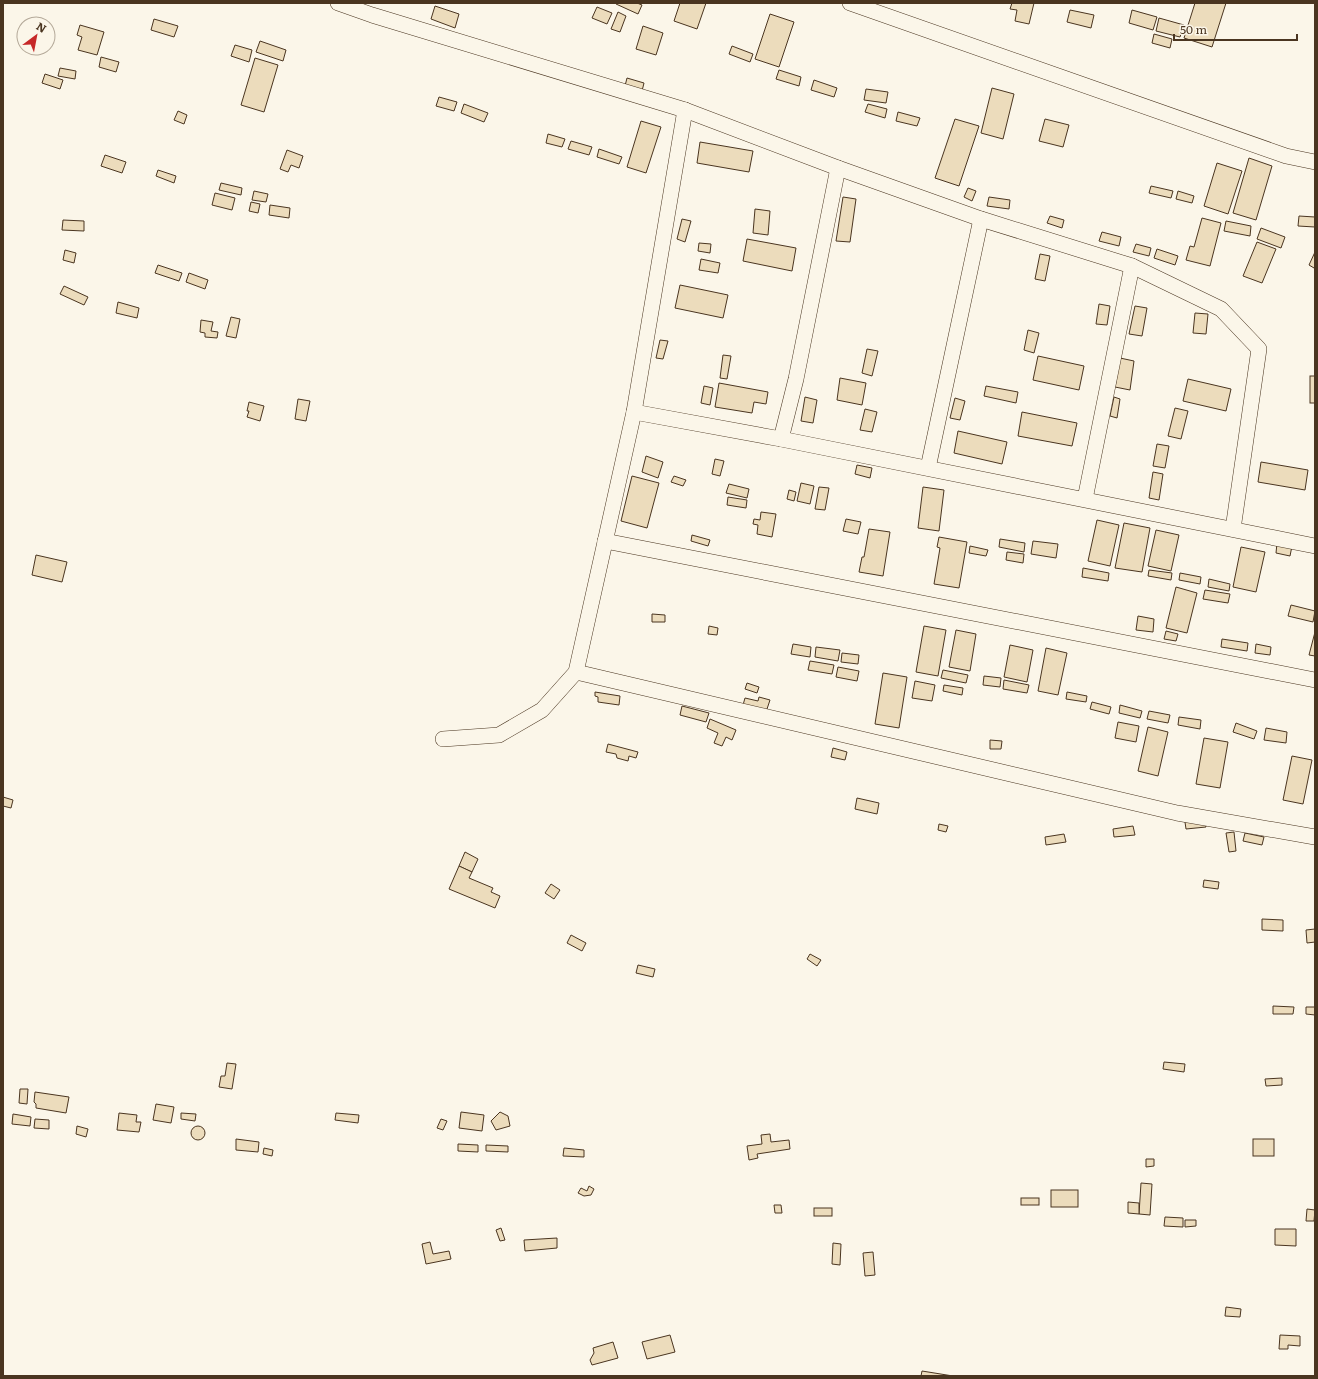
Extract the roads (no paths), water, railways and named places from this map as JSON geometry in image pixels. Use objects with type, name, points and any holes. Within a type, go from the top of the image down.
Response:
[{"type":"street","points":[[338,3],[372,15],[685,110],[838,168],[981,219],[1132,266],[1221,309],[1259,349],[1233,529]]},
{"type":"street","points":[[850,3],[1286,156],[1315,162]]},
{"type":"street","points":[[443,738],[499,735],[542,710],[576,672],[634,412],[685,110]]},
{"type":"street","points":[[781,439],[796,379],[838,168]]},
{"type":"street","points":[[928,468],[981,219]]},
{"type":"street","points":[[1085,500],[1132,266]]},
{"type":"street","points":[[634,412],[781,439],[1315,546]]},
{"type":"street","points":[[605,541],[1315,680]]},
{"type":"street","points":[[576,672],[1176,813],[1315,837]]}]
